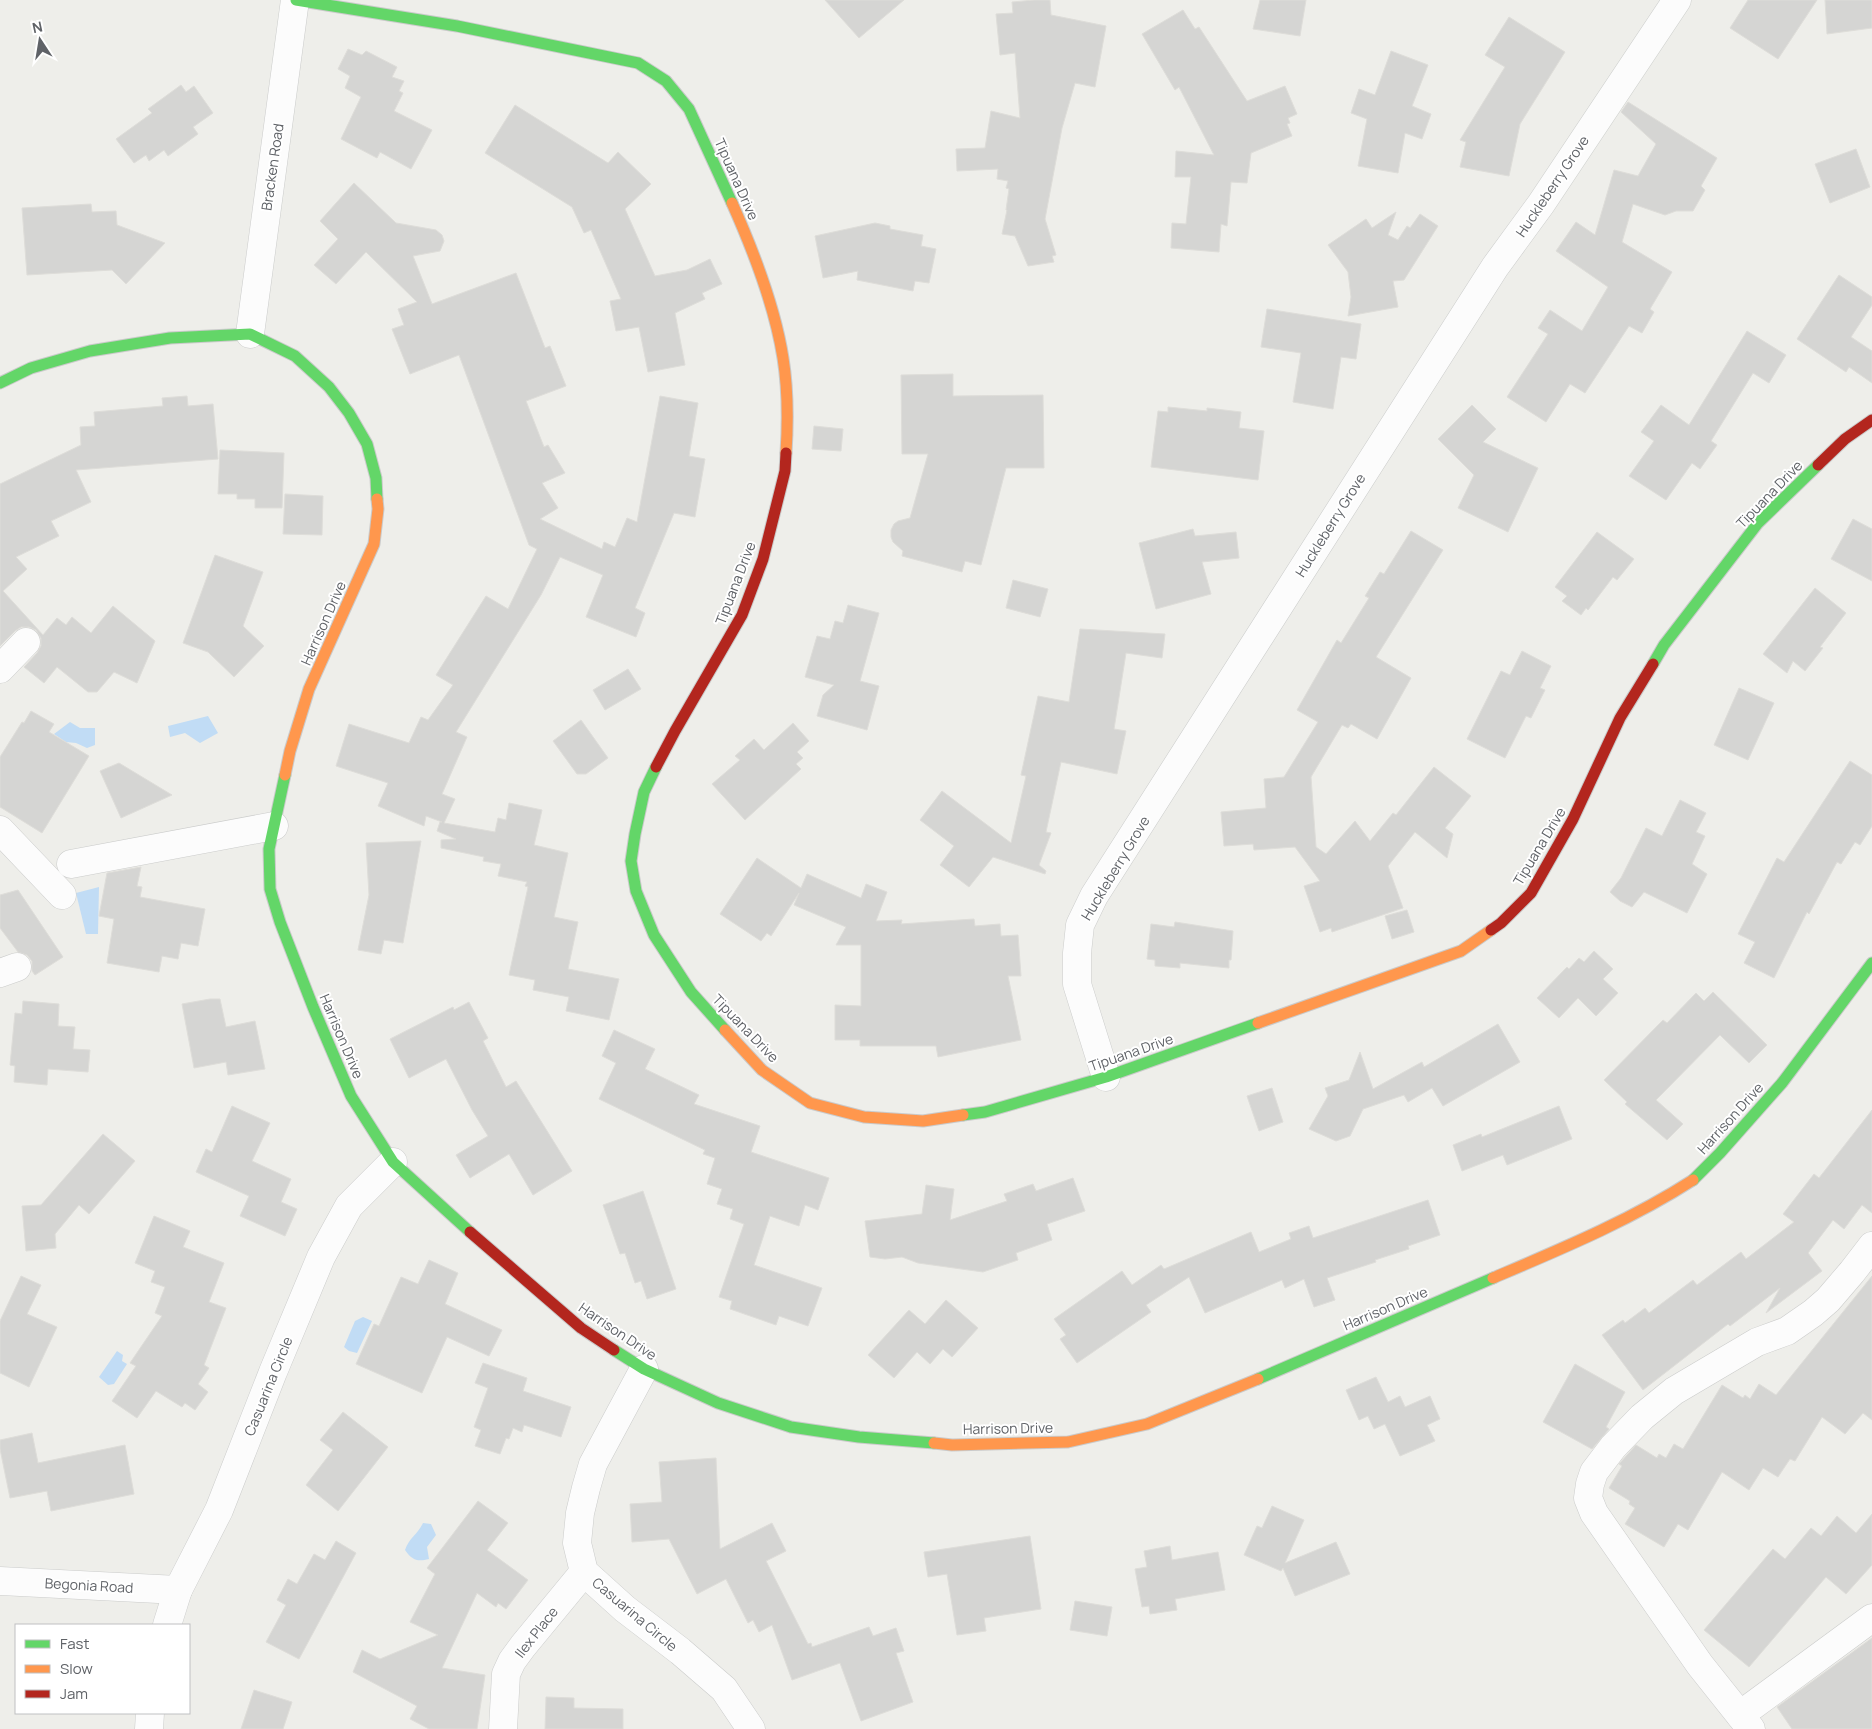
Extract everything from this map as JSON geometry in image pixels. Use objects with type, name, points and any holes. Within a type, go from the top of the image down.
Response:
[{"type":"street","name":"Bracken Road","points":[[250,334],[296,0]]},
{"type":"street","name":"Tipuana Drive","points":[[296,0],[457,26],[638,63],[666,81],[690,109],[748,238],[773,315],[783,358],[788,422],[785,471],[763,559],[742,615],[675,731],[644,792],[635,834],[632,862],[636,891],[654,936],[691,992],[762,1070],[810,1103],[864,1118],[923,1121],[985,1112],[1106,1077],[1460,951],[1502,923],[1530,893],[1540,876],[1573,819],[1620,718],[1664,646],[1758,523],[1845,439],[1872,420]]},
{"type":"street","name":"Huckleberry Grove","points":[[1106,1077],[1077,984],[1076,953],[1080,925],[1094,896],[1495,267],[1540,204],[1676,0]]},
{"type":"street","name":"Harrison Drive","points":[[0,383],[31,368],[90,351],[170,338],[250,334],[295,356],[329,387],[349,413],[367,444],[376,478],[378,509],[374,544],[309,689],[290,751],[269,849],[270,889],[280,922],[312,1007],[351,1096],[393,1162],[452,1216],[581,1328],[644,1368],[718,1403],[791,1427],[858,1438],[952,1445],[1068,1442],[1148,1424],[1548,1255],[1662,1200],[1697,1177],[1782,1083],[1872,963]]},
{"type":"street","points":[[0,669],[26,642]]},
{"type":"street","points":[[71,864],[274,826]]},
{"type":"street","points":[[0,830],[62,895]]},
{"type":"street","name":"Casuarina Circle","points":[[167,1624],[178,1590],[219,1510],[272,1372],[321,1256],[349,1206],[393,1162]]},
{"type":"street","points":[[1872,1246],[1828,1300],[1813,1313],[1787,1331],[1757,1342],[1674,1391],[1642,1417],[1613,1447],[1594,1472],[1588,1498],[1594,1513],[1700,1665],[1746,1722],[1872,1618]]},
{"type":"street","name":"Casuarina Circle","points":[[644,1368],[593,1464],[580,1513],[577,1543],[584,1572],[724,1689],[751,1729]]},
{"type":"street","name":"Ilex Place","points":[[503,1729],[506,1674],[512,1661],[584,1572]]},
{"type":"street","name":"Begonia Road","points":[[0,1582],[178,1590]]},
{"type":"street","points":[[150,1714],[150,1729]]},
{"type":"water","points":[[208,716],[218,733],[200,743],[185,733],[170,737],[168,726]]},
{"type":"water","points":[[70,722],[80,728],[95,728],[95,745],[87,748],[76,743],[66,742],[54,734]]},
{"type":"water","points":[[99,887],[98,934],[86,934],[76,893]]},
{"type":"water","points":[[363,1317],[372,1321],[357,1353],[349,1351],[344,1347],[355,1321]]},
{"type":"water","points":[[117,1351],[123,1355],[122,1361],[127,1364],[114,1384],[108,1385],[99,1377]]},
{"type":"water","points":[[423,1523],[431,1524],[436,1535],[427,1547],[429,1559],[418,1560],[410,1556],[405,1550]]},
{"type":"building","points":[[825,0],[904,0],[859,38]]},
{"type":"building","points":[[1050,0],[1051,15],[1106,26],[1095,87],[1075,83],[1062,128],[1045,219],[1056,255],[1052,256],[1054,262],[1028,266],[1015,236],[1002,234],[1007,210],[1009,189],[1006,188],[1008,181],[997,179],[998,169],[957,171],[956,149],[985,148],[991,111],[1020,118],[1015,53],[1000,55],[996,14],[1013,13],[1012,2]]},
{"type":"building","points":[[1260,0],[1306,0],[1300,36],[1253,29]]},
{"type":"building","points":[[1748,0],[1817,0],[1778,59],[1730,28]]},
{"type":"building","points":[[1825,0],[1872,0],[1872,28],[1827,34]]},
{"type":"building","points":[[1183,10],[1195,29],[1199,27],[1247,101],[1285,86],[1297,114],[1288,118],[1290,123],[1287,124],[1292,136],[1251,153],[1247,183],[1231,182],[1227,226],[1221,224],[1219,252],[1171,248],[1172,223],[1186,224],[1191,177],[1175,177],[1176,151],[1214,155],[1179,87],[1175,90],[1142,34]]},
{"type":"building","points":[[1509,17],[1565,52],[1520,124],[1509,176],[1460,167],[1466,142],[1460,140],[1505,67],[1485,55]]},
{"type":"building","points":[[348,49],[362,55],[366,51],[397,67],[392,77],[404,81],[399,91],[403,93],[394,111],[432,130],[411,169],[380,152],[377,158],[341,139],[361,97],[345,88],[350,76],[338,69]]},
{"type":"building","points":[[1391,51],[1428,65],[1412,106],[1431,114],[1422,139],[1405,133],[1398,173],[1358,166],[1367,119],[1351,113],[1359,89],[1375,95]]},
{"type":"building","points":[[181,85],[186,92],[194,86],[213,113],[193,127],[198,134],[168,156],[164,150],[149,161],[146,155],[134,163],[116,139],[152,113],[148,109]]},
{"type":"building","points":[[1628,102],[1717,158],[1701,186],[1705,190],[1693,211],[1676,211],[1665,215],[1633,204],[1622,242],[1672,272],[1650,309],[1654,312],[1642,333],[1629,326],[1585,393],[1570,384],[1546,422],[1507,397],[1548,334],[1538,328],[1550,310],[1582,331],[1608,287],[1556,251],[1576,222],[1595,235],[1614,170],[1638,176],[1656,144],[1621,112]]},
{"type":"building","points":[[515,105],[608,163],[618,152],[651,184],[625,209],[655,276],[687,270],[710,259],[722,284],[702,293],[705,299],[675,313],[685,365],[648,372],[639,327],[616,331],[610,301],[621,299],[591,230],[584,233],[572,207],[485,153]]},
{"type":"building","points":[[1856,149],[1870,187],[1830,203],[1815,164]]},
{"type":"building","points":[[354,183],[396,223],[436,230],[442,235],[444,241],[440,251],[413,256],[432,304],[516,273],[545,348],[550,346],[566,386],[526,401],[544,447],[548,445],[565,473],[542,483],[558,508],[540,519],[602,549],[604,542],[615,547],[627,518],[637,522],[660,396],[698,403],[689,456],[705,459],[695,517],[674,513],[635,608],[645,613],[636,637],[586,617],[603,575],[560,557],[541,595],[456,732],[467,737],[442,794],[455,799],[444,823],[495,832],[498,818],[506,820],[509,803],[542,810],[534,845],[568,853],[554,917],[578,922],[568,969],[619,979],[609,1020],[566,1011],[569,997],[533,990],[535,980],[509,975],[528,887],[525,886],[527,882],[498,876],[501,864],[483,861],[484,857],[441,848],[441,840],[456,839],[437,831],[440,822],[442,822],[426,816],[424,826],[378,806],[388,783],[336,766],[349,724],[409,743],[421,717],[428,720],[453,685],[436,675],[486,596],[508,609],[537,549],[529,545],[459,355],[410,374],[392,329],[404,325],[398,309],[417,302],[366,252],[336,284],[314,265],[338,239],[320,221]]},
{"type":"building","points":[[91,204],[92,212],[116,211],[117,225],[165,243],[126,284],[112,270],[27,275],[22,208]]},
{"type":"building","points":[[1396,212],[1388,235],[1398,240],[1407,226],[1410,228],[1420,214],[1438,226],[1404,280],[1393,281],[1398,307],[1348,316],[1351,297],[1348,272],[1328,245],[1366,219],[1372,228]]},
{"type":"building","points":[[875,223],[890,226],[890,229],[923,235],[921,246],[936,249],[929,283],[915,281],[913,291],[857,280],[858,271],[823,278],[815,236]]},
{"type":"building","points":[[1839,275],[1872,297],[1872,305],[1851,337],[1872,351],[1872,383],[1849,367],[1846,372],[1797,339]]},
{"type":"building","points":[[1267,309],[1361,324],[1356,359],[1341,357],[1333,409],[1293,402],[1301,353],[1261,347]]},
{"type":"building","points":[[1747,331],[1786,355],[1769,383],[1753,373],[1711,441],[1717,445],[1700,469],[1692,463],[1666,500],[1629,476],[1654,441],[1641,432],[1661,405],[1689,425]]},
{"type":"building","points":[[953,374],[953,396],[1043,395],[1044,468],[1006,468],[981,565],[965,561],[962,572],[902,556],[903,551],[893,542],[891,537],[891,530],[894,524],[910,518],[928,454],[902,454],[901,375]]},
{"type":"building","points":[[187,396],[188,406],[213,404],[218,459],[76,470],[91,502],[51,521],[59,536],[16,557],[27,569],[3,591],[43,635],[57,618],[66,625],[72,617],[91,633],[113,606],[155,641],[137,683],[114,672],[97,692],[88,692],[57,667],[44,683],[24,667],[41,646],[41,638],[36,630],[29,627],[21,627],[0,646],[0,484],[81,445],[80,427],[95,426],[94,412],[163,406],[162,398]]},
{"type":"building","points":[[1472,405],[1496,429],[1483,442],[1538,468],[1508,532],[1458,508],[1474,475],[1438,439]]},
{"type":"building","points":[[1168,407],[1207,411],[1207,408],[1241,412],[1239,428],[1264,431],[1258,480],[1151,467],[1158,411],[1168,412]]},
{"type":"building","points":[[814,426],[843,429],[841,451],[812,449]]},
{"type":"building","points":[[220,450],[284,453],[282,508],[255,508],[255,499],[237,499],[237,494],[218,494]]},
{"type":"building","points":[[285,494],[323,496],[322,535],[283,534]]},
{"type":"building","points":[[1853,519],[1872,529],[1872,581],[1831,559]]},
{"type":"building","points":[[1193,529],[1195,536],[1236,532],[1239,558],[1202,562],[1211,594],[1156,609],[1139,543]]},
{"type":"building","points":[[1411,531],[1443,550],[1376,657],[1411,678],[1377,739],[1351,724],[1348,728],[1342,725],[1311,777],[1316,847],[1326,854],[1355,821],[1370,841],[1393,813],[1396,815],[1434,767],[1471,796],[1445,828],[1453,834],[1447,858],[1415,832],[1388,866],[1403,908],[1332,932],[1331,928],[1320,932],[1304,886],[1320,881],[1295,847],[1254,850],[1253,844],[1224,846],[1221,812],[1266,808],[1264,779],[1284,777],[1318,722],[1297,710],[1337,640],[1341,643],[1369,598],[1365,596],[1380,572],[1384,574]]},
{"type":"building","points":[[1597,532],[1634,559],[1617,580],[1613,577],[1588,610],[1586,608],[1581,615],[1562,601],[1567,596],[1555,587]]},
{"type":"building","points":[[215,555],[263,572],[243,626],[264,646],[234,677],[208,652],[183,643]]},
{"type":"building","points":[[1013,580],[1048,589],[1040,617],[1006,608]]},
{"type":"building","points":[[1815,588],[1846,613],[1820,647],[1823,648],[1805,671],[1793,661],[1787,673],[1763,654]]},
{"type":"building","points":[[848,605],[879,613],[860,681],[879,686],[867,730],[817,716],[823,695],[834,685],[805,677],[817,636],[830,639],[835,621],[843,623]]},
{"type":"building","points":[[1080,629],[1165,634],[1162,658],[1126,653],[1114,729],[1126,731],[1117,774],[1061,762],[1046,832],[1051,833],[1039,865],[1046,871],[1045,874],[993,857],[969,887],[940,865],[954,846],[920,820],[942,791],[1011,843],[1026,776],[1021,775],[1038,696],[1069,702]]},
{"type":"building","points":[[1522,651],[1551,666],[1540,688],[1545,690],[1531,718],[1526,716],[1505,758],[1467,739],[1501,671],[1510,675]]},
{"type":"building","points":[[628,669],[641,689],[605,710],[593,690]]},
{"type":"building","points":[[1739,688],[1774,703],[1748,760],[1714,745]]},
{"type":"building","points":[[31,711],[54,724],[49,732],[89,756],[42,833],[0,807],[0,757]]},
{"type":"building","points":[[581,720],[608,758],[586,774],[577,774],[553,741]]},
{"type":"building","points":[[793,723],[809,741],[797,752],[803,758],[796,764],[801,769],[745,820],[712,784],[740,760],[735,756],[754,739],[764,750]]},
{"type":"building","points":[[1850,761],[1872,775],[1872,826],[1860,845],[1855,842],[1841,864],[1837,862],[1809,914],[1807,912],[1774,978],[1744,963],[1755,942],[1738,934],[1777,858],[1784,862]]},
{"type":"building","points":[[119,763],[172,795],[121,818],[100,771]]},
{"type":"building","points":[[1680,800],[1706,813],[1696,832],[1705,836],[1692,864],[1707,874],[1687,913],[1644,892],[1632,907],[1620,901],[1610,892],[1621,878],[1646,828],[1662,836]]},
{"type":"building","points":[[421,841],[403,943],[384,940],[381,954],[358,950],[369,895],[366,843]]},
{"type":"building","points":[[757,858],[801,888],[807,874],[861,898],[866,884],[887,892],[876,921],[902,920],[901,924],[974,919],[975,926],[1000,924],[1001,936],[1018,935],[1021,976],[1008,976],[1021,1040],[938,1057],[936,1046],[860,1046],[860,1040],[835,1040],[835,1005],[861,1006],[861,945],[836,945],[846,927],[794,905],[799,893],[771,936],[767,933],[761,941],[720,914]]},
{"type":"building","points":[[141,867],[137,886],[142,887],[140,897],[205,909],[198,946],[181,943],[178,959],[162,956],[159,972],[107,963],[114,919],[99,916],[107,873]]},
{"type":"building","points":[[18,890],[63,957],[35,975],[32,971],[32,961],[27,955],[18,952],[0,928],[0,895]]},
{"type":"building","points":[[1407,910],[1414,932],[1392,939],[1385,916]]},
{"type":"building","points":[[1175,922],[1233,931],[1229,968],[1180,963],[1180,968],[1155,966],[1155,960],[1147,959],[1151,924],[1174,927]]},
{"type":"building","points":[[1594,951],[1613,969],[1603,979],[1618,993],[1596,1016],[1578,998],[1559,1018],[1537,998],[1567,967],[1569,969],[1579,958],[1584,962]]},
{"type":"building","points":[[1713,992],[1767,1045],[1749,1063],[1720,1035],[1656,1100],[1683,1124],[1667,1140],[1625,1104],[1627,1102],[1604,1080],[1663,1020],[1667,1023],[1696,993],[1704,1001]]},
{"type":"building","points":[[220,999],[226,1027],[255,1021],[265,1069],[228,1075],[226,1062],[194,1068],[182,1004]]},
{"type":"building","points":[[23,1001],[59,1004],[58,1026],[75,1027],[73,1049],[90,1050],[88,1072],[48,1069],[47,1085],[14,1082],[15,1066],[10,1065],[15,1013],[22,1014]]},
{"type":"building","points":[[469,1002],[488,1038],[483,1041],[506,1087],[516,1081],[572,1171],[533,1195],[509,1154],[470,1178],[456,1155],[488,1136],[472,1110],[446,1059],[409,1078],[390,1039],[453,1007],[454,1010]]},
{"type":"building","points":[[1498,1024],[1520,1062],[1443,1106],[1432,1088],[1408,1102],[1404,1095],[1363,1109],[1350,1136],[1336,1141],[1309,1129],[1328,1096],[1325,1088],[1349,1080],[1360,1052],[1373,1089],[1422,1062],[1424,1067]]},
{"type":"building","points":[[614,1030],[655,1049],[645,1069],[699,1095],[694,1104],[760,1126],[751,1152],[829,1178],[818,1210],[805,1205],[799,1226],[770,1216],[754,1265],[822,1288],[808,1326],[779,1316],[776,1325],[730,1309],[732,1301],[719,1297],[744,1224],[730,1219],[733,1209],[717,1204],[722,1189],[707,1184],[715,1158],[703,1154],[705,1150],[599,1099],[616,1063],[602,1056]]},
{"type":"building","points":[[1272,1088],[1283,1122],[1259,1131],[1247,1096]]},
{"type":"building","points":[[232,1106],[270,1123],[252,1161],[291,1179],[281,1202],[297,1209],[285,1236],[240,1216],[249,1196],[196,1172],[206,1149],[212,1152]]},
{"type":"building","points":[[1559,1106],[1572,1139],[1507,1165],[1503,1155],[1462,1171],[1453,1145],[1481,1134],[1482,1137]]},
{"type":"building","points":[[1872,1110],[1872,1213],[1862,1205],[1844,1229],[1833,1220],[1808,1253],[1822,1271],[1766,1313],[1780,1288],[1730,1326],[1728,1324],[1643,1390],[1602,1335],[1623,1320],[1625,1323],[1645,1308],[1649,1313],[1693,1280],[1697,1285],[1741,1252],[1746,1259],[1794,1222],[1783,1214],[1814,1174],[1819,1178]]},
{"type":"building","points":[[103,1134],[135,1161],[89,1214],[79,1205],[55,1234],[56,1248],[26,1251],[22,1206],[41,1205]]},
{"type":"building","points":[[1073,1178],[1085,1211],[1047,1224],[1052,1240],[1016,1253],[1018,1260],[983,1272],[918,1263],[902,1257],[885,1259],[870,1257],[865,1221],[922,1214],[926,1185],[954,1189],[950,1220],[1007,1201],[1004,1194],[1033,1184],[1036,1191]]},
{"type":"building","points":[[643,1191],[676,1289],[647,1299],[641,1281],[635,1283],[625,1253],[620,1254],[603,1205]]},
{"type":"building","points":[[1428,1200],[1440,1235],[1408,1246],[1409,1249],[1375,1260],[1376,1262],[1327,1278],[1335,1300],[1314,1307],[1304,1279],[1285,1288],[1282,1280],[1205,1313],[1189,1277],[1146,1305],[1151,1312],[1077,1363],[1060,1339],[1066,1335],[1054,1319],[1122,1271],[1132,1285],[1161,1265],[1164,1269],[1251,1232],[1259,1252],[1291,1239],[1289,1233],[1309,1226],[1313,1238]]},
{"type":"building","points":[[154,1216],[190,1231],[183,1247],[224,1263],[209,1302],[226,1308],[204,1365],[209,1368],[198,1384],[208,1392],[195,1410],[185,1403],[182,1407],[156,1391],[137,1418],[112,1401],[136,1366],[130,1363],[162,1316],[155,1313],[165,1287],[151,1282],[155,1271],[135,1263]]},
{"type":"building","points":[[429,1260],[458,1273],[445,1304],[502,1330],[489,1356],[447,1337],[422,1393],[356,1364],[374,1324],[379,1326],[401,1277],[418,1284]]},
{"type":"building","points":[[21,1276],[41,1285],[27,1314],[57,1327],[29,1387],[0,1373],[0,1321]]},
{"type":"building","points":[[1872,1276],[1872,1420],[1863,1413],[1845,1434],[1822,1417],[1795,1461],[1790,1459],[1778,1477],[1763,1468],[1749,1490],[1722,1472],[1688,1530],[1678,1524],[1664,1547],[1625,1524],[1635,1508],[1629,1504],[1630,1501],[1609,1488],[1622,1466],[1619,1464],[1636,1445],[1657,1458],[1659,1454],[1666,1458],[1674,1444],[1683,1449],[1722,1385],[1743,1398],[1745,1395],[1750,1399],[1759,1384],[1776,1395]]},
{"type":"building","points":[[946,1300],[978,1328],[952,1357],[943,1349],[930,1364],[917,1352],[894,1378],[868,1355],[909,1310],[925,1324]]},
{"type":"building","points":[[483,1363],[527,1378],[523,1391],[571,1407],[561,1437],[524,1425],[522,1432],[513,1428],[509,1439],[506,1438],[500,1454],[475,1446],[481,1430],[474,1427],[488,1388],[475,1383]]},
{"type":"building","points":[[1575,1364],[1625,1392],[1606,1427],[1609,1429],[1592,1449],[1543,1422]]},
{"type":"building","points":[[1376,1377],[1388,1402],[1400,1396],[1405,1407],[1430,1396],[1440,1419],[1427,1425],[1435,1441],[1400,1456],[1385,1424],[1374,1429],[1368,1416],[1359,1420],[1346,1390]]},
{"type":"building","points":[[343,1412],[388,1447],[338,1511],[306,1485],[333,1450],[320,1440]]},
{"type":"building","points":[[32,1433],[38,1463],[125,1445],[134,1494],[51,1511],[47,1491],[10,1498],[0,1449],[0,1440]]},
{"type":"building","points":[[716,1458],[720,1549],[772,1523],[786,1551],[766,1561],[808,1644],[811,1643],[812,1647],[869,1627],[873,1636],[896,1628],[904,1651],[896,1653],[913,1702],[861,1721],[840,1663],[792,1680],[772,1625],[759,1632],[753,1620],[748,1623],[726,1579],[697,1594],[669,1539],[632,1542],[630,1504],[662,1502],[659,1462]]},
{"type":"building","points":[[478,1501],[508,1523],[487,1550],[528,1580],[506,1609],[498,1603],[496,1607],[477,1593],[442,1668],[485,1675],[477,1729],[429,1729],[410,1719],[417,1706],[353,1672],[362,1650],[380,1659],[438,1635],[410,1622],[435,1574],[427,1568]]},
{"type":"building","points":[[1272,1506],[1304,1520],[1285,1563],[1336,1542],[1350,1574],[1295,1596],[1283,1568],[1281,1571],[1244,1555],[1257,1526],[1262,1528]]},
{"type":"building","points":[[1872,1514],[1872,1565],[1846,1594],[1826,1577],[1749,1667],[1704,1630],[1773,1549],[1785,1559],[1811,1528],[1821,1536],[1837,1516],[1856,1533]]},
{"type":"building","points":[[1030,1536],[1041,1609],[984,1618],[986,1631],[957,1635],[947,1574],[928,1577],[924,1552]]},
{"type":"building","points":[[336,1541],[356,1553],[299,1659],[266,1642],[286,1605],[277,1600],[288,1579],[297,1584],[314,1554],[325,1560]]},
{"type":"building","points":[[1170,1546],[1172,1560],[1218,1552],[1225,1590],[1175,1599],[1177,1610],[1150,1614],[1149,1606],[1142,1607],[1135,1569],[1147,1567],[1144,1551]]},
{"type":"building","points":[[1075,1601],[1112,1607],[1107,1636],[1070,1630]]},
{"type":"building","points":[[1872,1638],[1872,1729],[1792,1729],[1777,1707]]},
{"type":"building","points":[[254,1690],[292,1702],[283,1729],[241,1729]]},
{"type":"building","points":[[546,1697],[574,1698],[574,1708],[623,1709],[623,1729],[545,1729]]},
{"type":"traffic: fast","points":[[296,0],[457,26],[638,63],[666,81],[689,109],[732,203]]},
{"type":"traffic: fast","points":[[0,383],[31,368],[90,351],[170,338],[250,334],[295,356],[329,387],[349,413],[367,444],[376,478],[377,499]]},
{"type":"traffic: fast","points":[[1653,664],[1664,645],[1758,523],[1818,465]]},
{"type":"traffic: fast","points":[[656,767],[644,792],[635,834],[631,861],[636,891],[654,935],[691,992],[725,1030]]},
{"type":"traffic: fast","points":[[285,775],[269,849],[270,889],[280,922],[313,1007],[351,1096],[393,1162],[470,1232]]},
{"type":"traffic: fast","points":[[1693,1180],[1720,1153],[1782,1083],[1872,963]]},
{"type":"traffic: fast","points":[[963,1115],[985,1112],[1106,1077],[1258,1023]]},
{"type":"traffic: fast","points":[[1258,1379],[1493,1278]]},
{"type":"traffic: fast","points":[[614,1350],[644,1369],[718,1403],[791,1427],[859,1437],[934,1443]]},
{"type":"traffic: slow","points":[[732,203],[748,240],[775,319],[785,370],[787,394],[786,453]]},
{"type":"traffic: slow","points":[[285,775],[290,751],[309,689],[374,544],[378,509],[377,499]]},
{"type":"traffic: slow","points":[[1258,1023],[1461,951],[1491,930]]},
{"type":"traffic: slow","points":[[725,1030],[762,1070],[810,1103],[864,1117],[923,1121],[963,1115]]},
{"type":"traffic: slow","points":[[1493,1278],[1620,1221],[1693,1180]]},
{"type":"traffic: slow","points":[[934,1443],[952,1445],[1068,1442],[1147,1424],[1258,1379]]},
{"type":"traffic: jam","points":[[1818,465],[1845,439],[1872,420]]},
{"type":"traffic: jam","points":[[656,767],[742,615],[763,559],[785,471],[786,453]]},
{"type":"traffic: jam","points":[[1491,930],[1501,923],[1531,893],[1573,819],[1620,718],[1653,664]]},
{"type":"traffic: jam","points":[[470,1232],[581,1328],[614,1350]]}]
